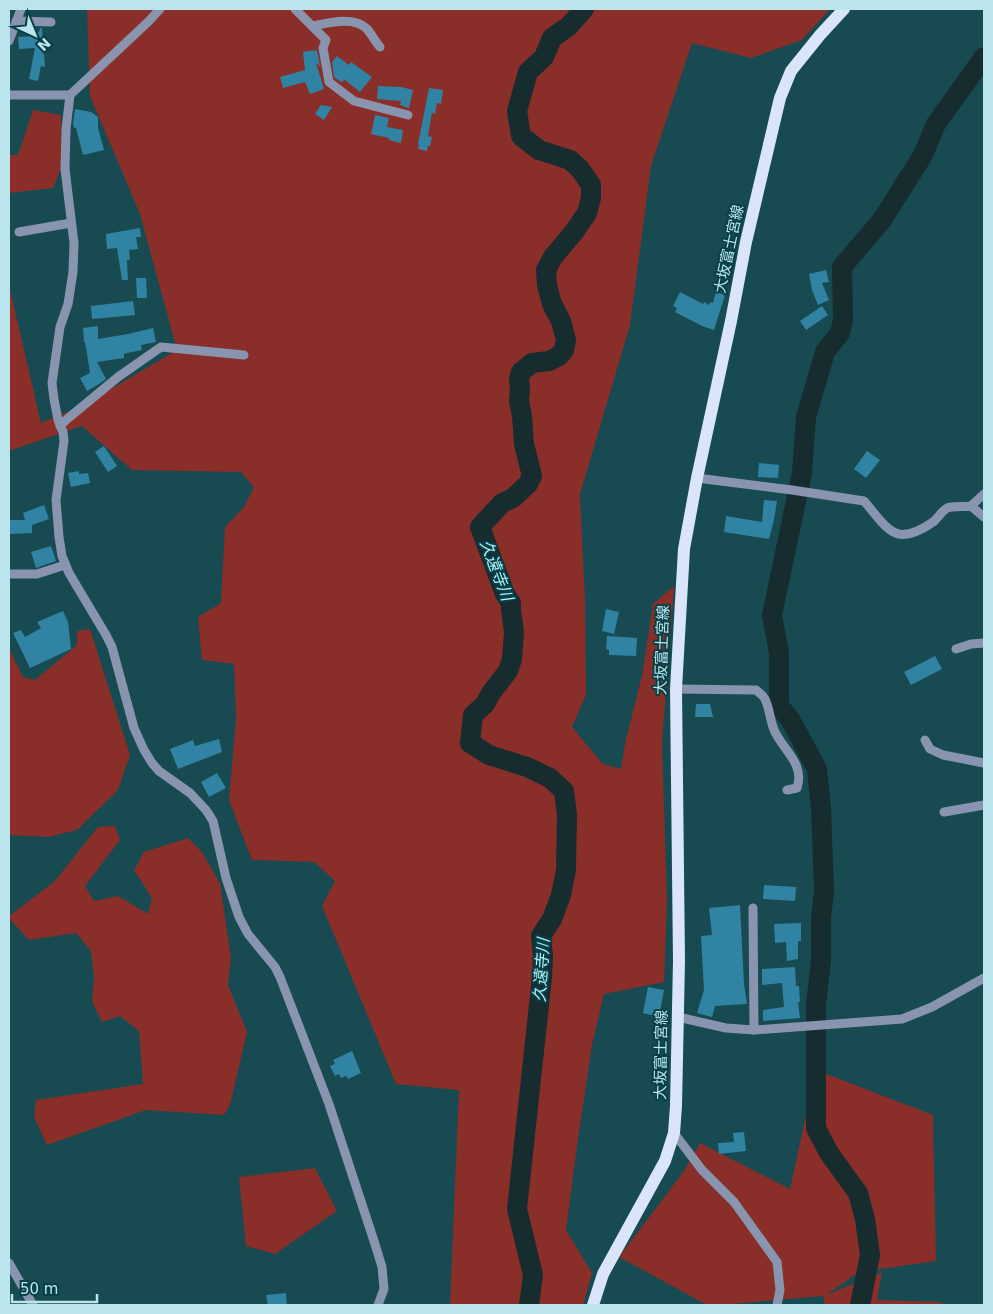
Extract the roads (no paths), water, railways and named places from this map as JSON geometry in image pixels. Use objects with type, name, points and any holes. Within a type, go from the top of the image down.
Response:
[{"type":"main road","name":"大坂富士宮線","points":[[593,1305],[603,1274],[665,1160],[674,1133],[679,951],[676,689],[684,549],[697,478],[746,242],[780,98],[791,71],[844,9]]},
{"type":"street","points":[[9,41],[21,9]]},
{"type":"street","points":[[160,9],[70,95],[66,129],[65,170],[74,243],[73,272],[68,304],[60,327],[52,383],[60,426],[63,432],[63,447],[56,500],[59,536],[65,565],[112,647],[134,728],[144,750],[159,771],[190,793],[206,810],[213,821],[226,878],[239,917],[248,934],[275,967],[280,977],[329,1104],[382,1267],[384,1289],[378,1305]]},
{"type":"street","points":[[295,9],[326,40],[324,48],[329,82],[354,101],[408,115]]},
{"type":"street","points":[[16,21],[51,22]]},
{"type":"street","points":[[312,26],[337,21],[358,23],[366,28],[380,47]]},
{"type":"street","points":[[9,95],[70,95]]},
{"type":"street","points":[[19,232],[71,223]]},
{"type":"street","points":[[60,426],[118,377],[161,347],[244,355]]},
{"type":"street","points":[[697,478],[864,501],[888,530],[907,535],[918,532],[948,508],[971,506],[984,494]]},
{"type":"street","points":[[971,506],[984,517]]},
{"type":"street","points":[[9,574],[37,574],[65,565]]},
{"type":"street","points":[[956,649],[970,644],[984,643]]},
{"type":"street","points":[[676,689],[756,690],[764,698],[775,732],[784,748],[792,756],[797,767],[799,782],[797,788],[787,790]]},
{"type":"street","points":[[925,740],[930,749],[943,755],[984,763]]},
{"type":"street","points":[[944,812],[984,805]]},
{"type":"street","points":[[753,908],[754,1030]]},
{"type":"street","points":[[678,1017],[726,1028],[754,1030],[902,1019],[932,1007],[984,978]]},
{"type":"street","points":[[674,1133],[702,1170],[734,1202],[777,1262],[780,1290],[777,1305]]},
{"type":"street","points":[[9,1263],[33,1305]]},
{"type":"waterway","name":"久遠寺川","points":[[529,1305],[533,1275],[517,1209],[542,977],[543,956],[541,936],[552,919],[561,895],[566,870],[567,815],[564,791],[550,778],[527,767],[489,755],[470,743],[473,715],[485,704],[508,671],[512,659],[514,632],[511,603],[505,594],[480,527],[502,503],[513,498],[528,484],[532,476],[524,444],[519,401],[519,379],[521,372],[532,363],[549,361],[559,356],[564,350],[566,340],[561,321],[552,304],[547,285],[546,270],[553,257],[587,213],[591,198],[591,185],[580,169],[570,160],[539,150],[521,136],[517,111],[528,72],[544,57],[552,38],[569,26],[584,9]]},
{"type":"waterway","points":[[860,1305],[870,1255],[865,1219],[858,1193],[829,1153],[816,1128],[816,1005],[821,960],[821,918],[824,891],[821,808],[817,769],[790,719],[779,706],[779,653],[772,615],[802,473],[806,417],[825,352],[840,333],[843,320],[842,267],[882,220],[923,155],[936,124],[984,57]]}]
